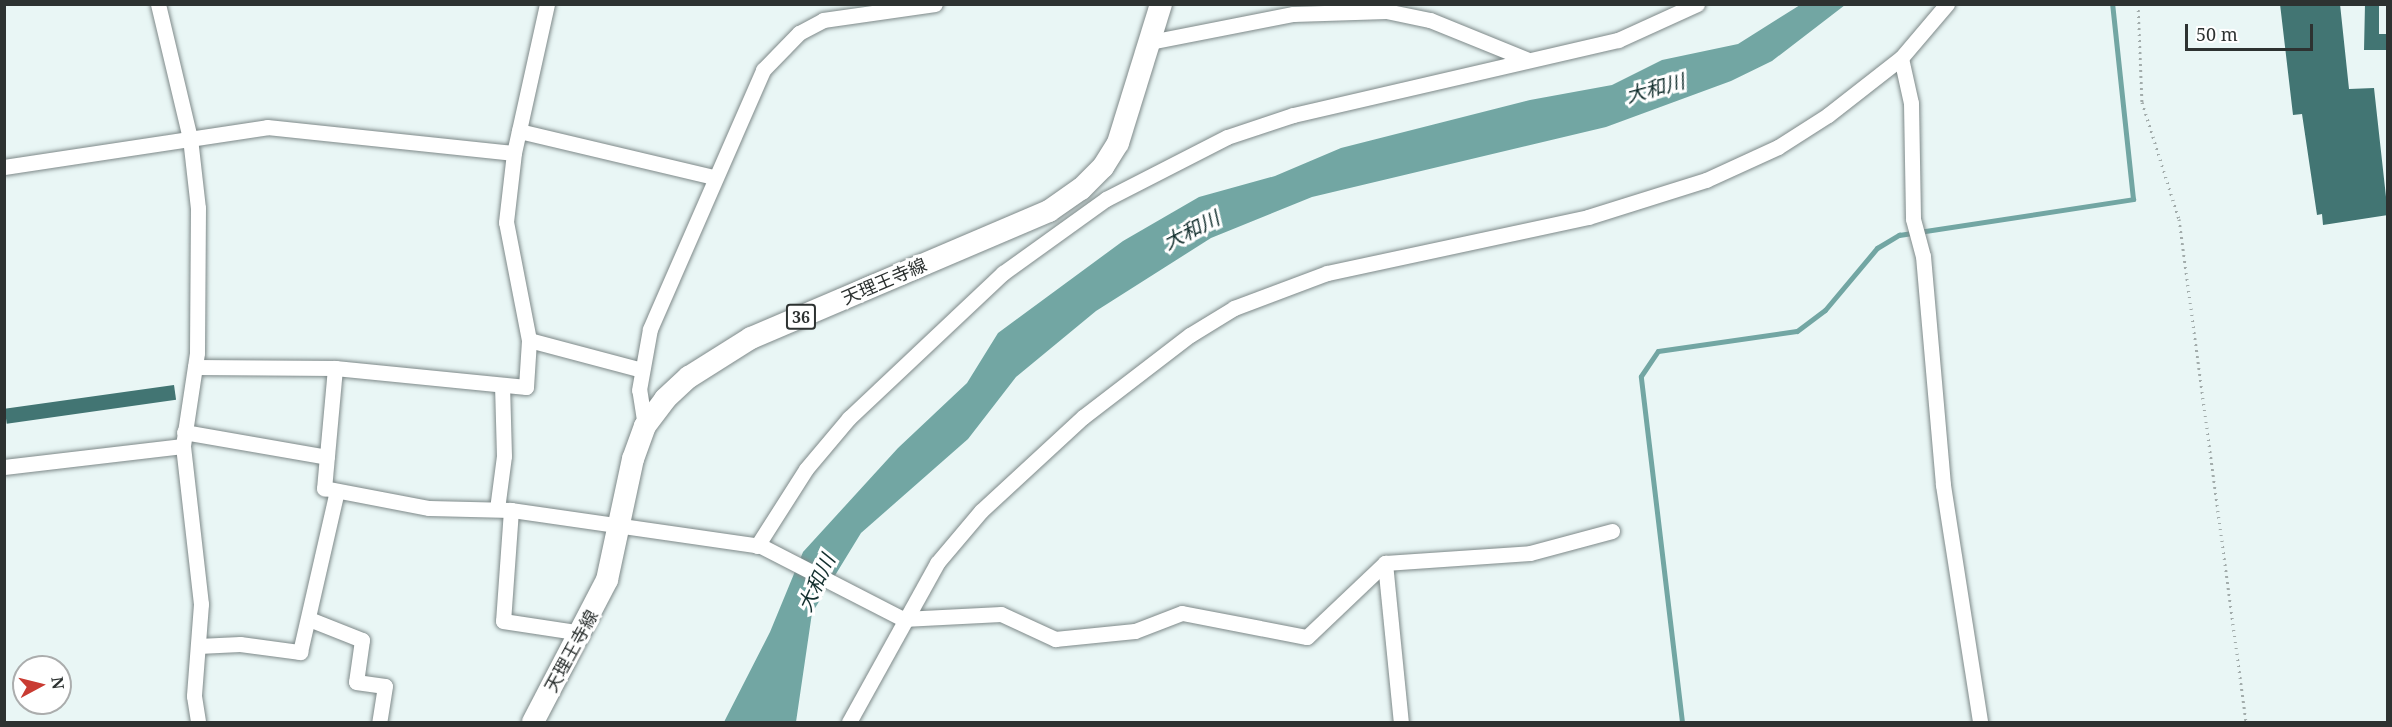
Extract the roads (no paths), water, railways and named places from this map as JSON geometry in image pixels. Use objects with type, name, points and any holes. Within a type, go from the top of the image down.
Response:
[{"type":"main road","name":"天理王寺線","points":[[533,723],[582,633],[607,580],[645,426],[689,377],[751,338],[1049,211],[1082,189],[1118,143],[1161,4]]},
{"type":"street","points":[[158,4],[190,138],[198,208],[195,367],[184,439],[199,567],[198,646],[194,696],[198,723]]},
{"type":"street","points":[[195,367],[335,368],[526,387],[529,340],[506,222],[514,153],[547,4]]},
{"type":"street","points":[[645,426],[639,409],[642,370],[650,329],[714,177],[764,70],[799,33],[823,20],[847,14],[935,4]]},
{"type":"street","points":[[759,546],[806,469],[849,418],[1002,273],[1106,199],[1216,142],[1293,114],[1618,40],[1696,4]]},
{"type":"street","points":[[849,723],[900,617],[937,563],[981,511],[1032,462],[1109,396],[1234,308],[1327,273],[1588,217],[1706,180],[1778,147],[1900,58],[1947,4]]},
{"type":"street","points":[[1150,42],[1293,14],[1376,11],[1430,20],[1527,59]]},
{"type":"street","points":[[1900,58],[1911,103],[1913,219],[1923,256],[1944,485],[1980,723]]},
{"type":"street","points":[[4,167],[190,138],[292,128],[514,153]]},
{"type":"street","points":[[519,131],[714,177]]},
{"type":"street","points":[[529,340],[642,370]]},
{"type":"street","points":[[335,368],[324,488],[429,508],[504,509],[759,546],[900,617],[1001,614],[1055,639],[1135,631],[1182,613],[1307,637],[1385,563],[1530,553],[1612,531]]},
{"type":"street","points":[[502,385],[503,621],[582,633]]},
{"type":"street","points":[[4,467],[184,439],[327,457]]},
{"type":"street","points":[[198,646],[240,645],[300,652],[337,491]]},
{"type":"street","points":[[1385,563],[1401,723]]},
{"type":"street","points":[[309,619],[362,640],[356,682],[385,686],[379,723]]},
{"type":"water","name":"大和川","points":[[1800,5],[1845,5],[1772,61],[1731,81],[1606,127],[1312,197],[1211,238],[1096,311],[1016,377],[968,439],[861,533],[812,613],[796,722],[724,722],[770,632],[803,552],[898,448],[967,383],[998,333],[1123,241],[1199,197],[1275,176],[1341,148],[1530,100],[1612,85],[1662,60],[1738,44]]},
{"type":"waterway","points":[[1682,722],[1641,376],[1658,351],[1797,331],[1825,310],[1877,248],[1899,235],[2133,199],[2112,4]]}]
